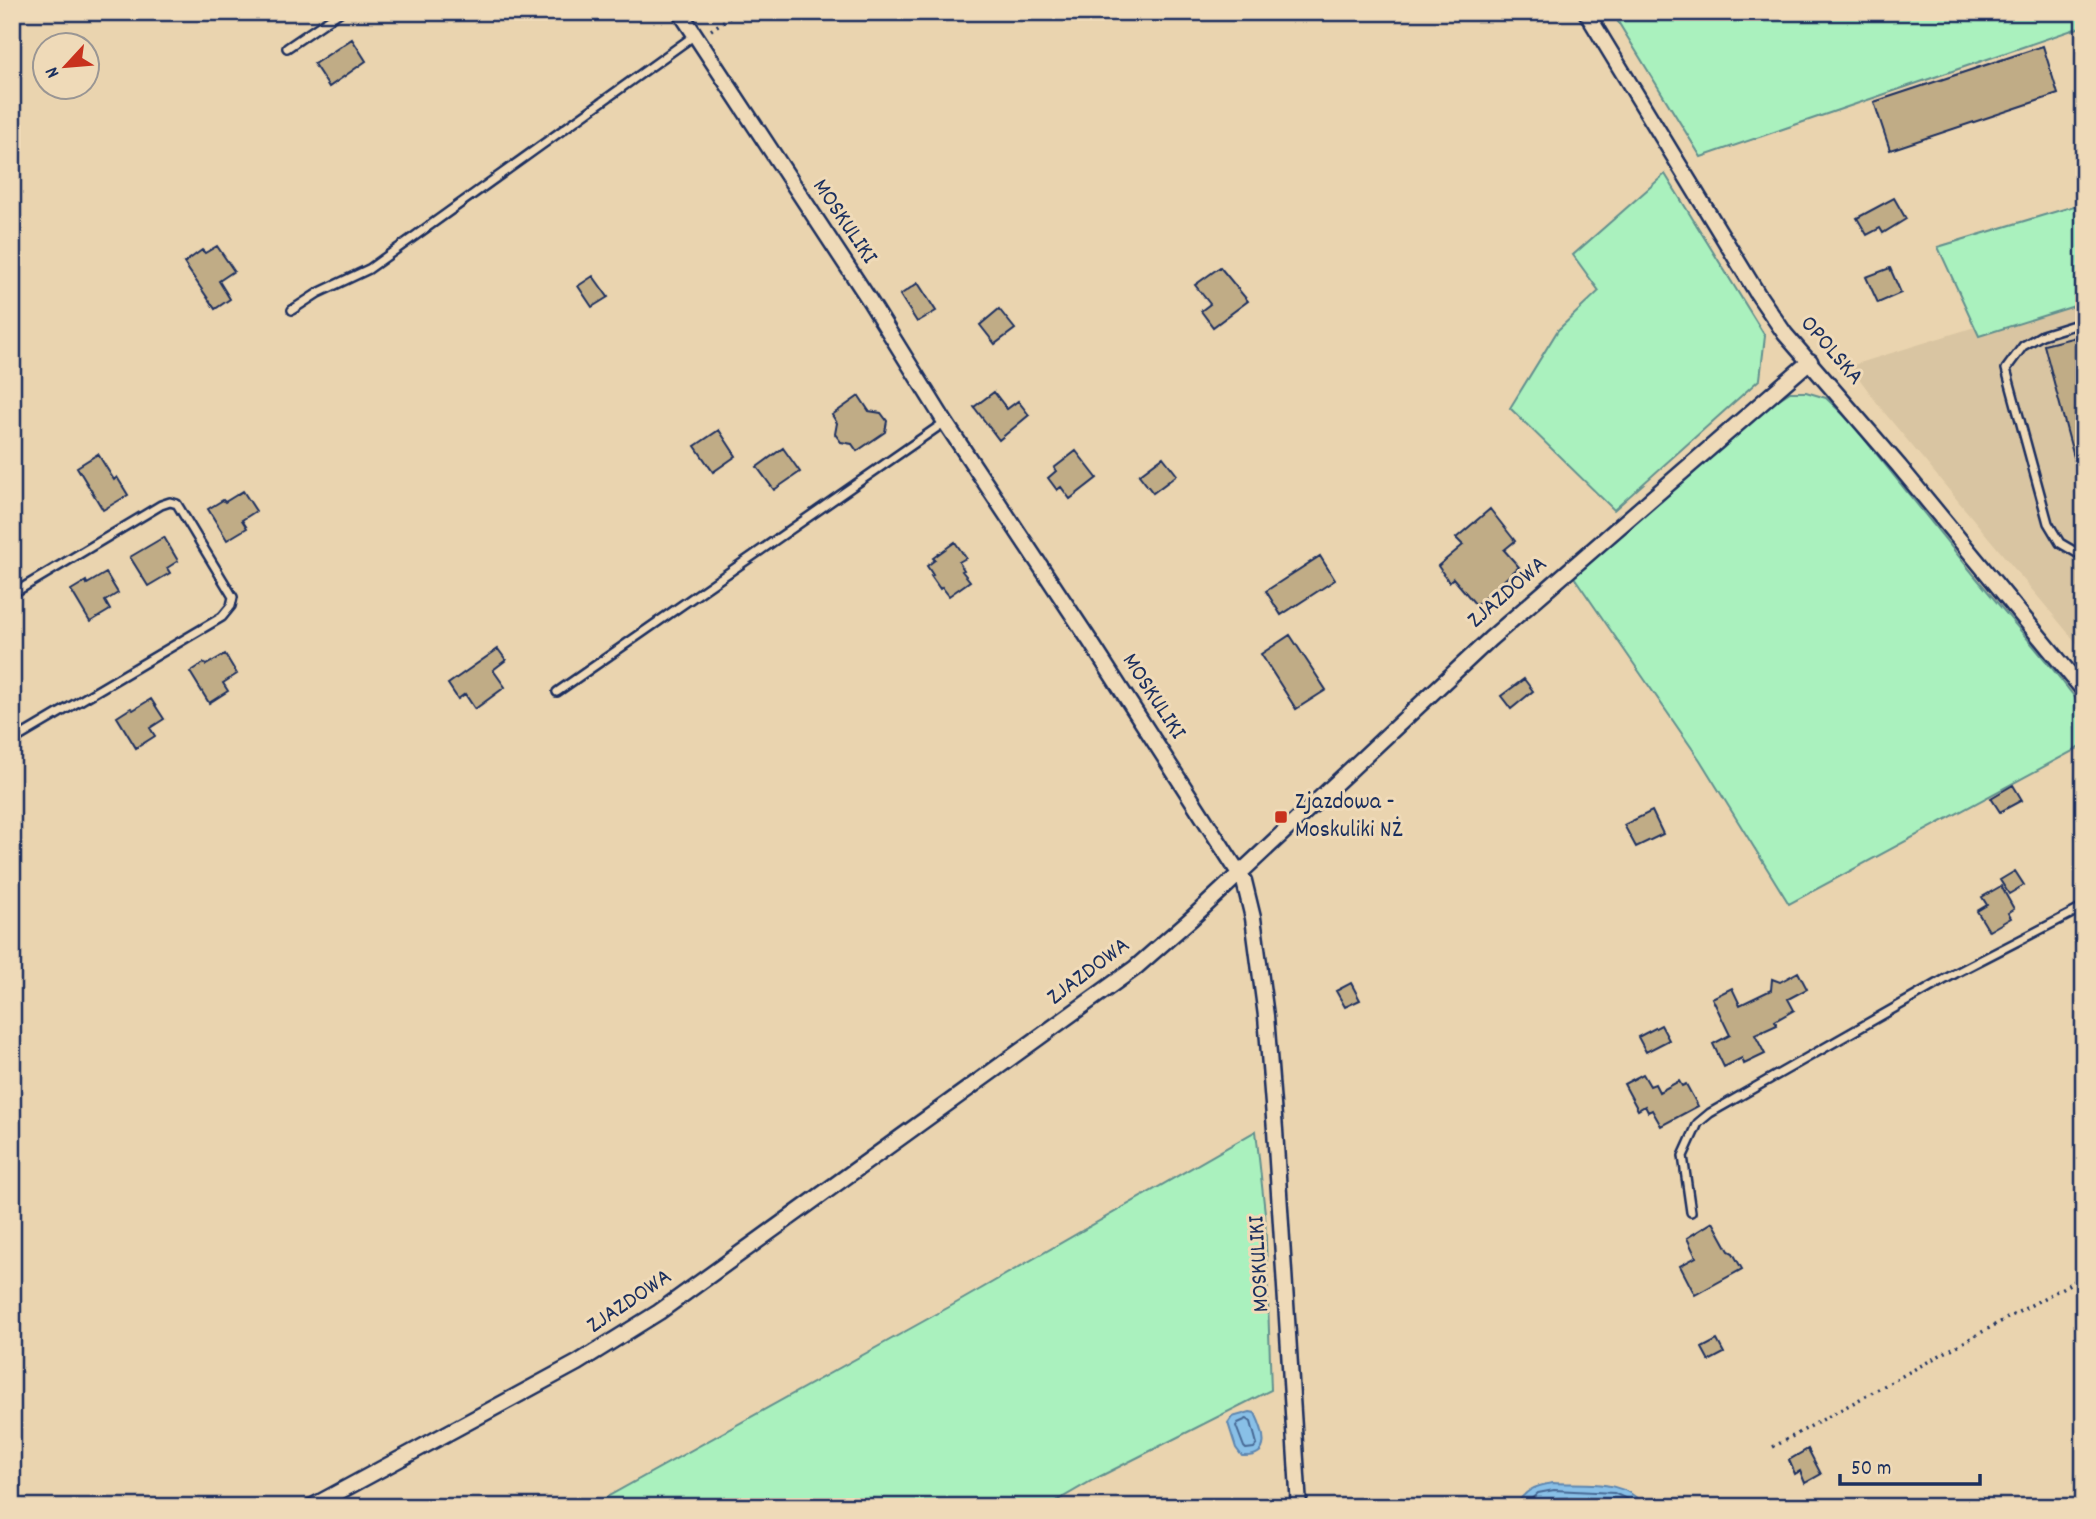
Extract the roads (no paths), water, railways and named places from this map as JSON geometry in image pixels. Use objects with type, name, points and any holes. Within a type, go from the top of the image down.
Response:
[{"type":"street","name":"MOSKULIKI","points":[[680,12],[1090,641],[1239,874],[1250,900],[1266,1016],[1299,1507]]},
{"type":"street","name":"OPOLSKA","points":[[1586,12],[1757,293],[1785,334],[1908,477],[2084,691]]},
{"type":"street","name":"ZJAZDOWA","points":[[312,1507],[577,1363],[659,1312],[1111,986],[1192,918],[1515,617],[1810,361]]},
{"type":"lane","points":[[287,48],[340,12]]},
{"type":"lane","points":[[292,310],[318,293],[369,268],[697,37]]},
{"type":"lane","points":[[2084,322],[2042,335],[2022,346],[2006,369],[2048,523],[2060,543],[2084,557]]},
{"type":"lane","points":[[556,692],[945,422]]},
{"type":"lane","points":[[12,594],[170,502],[177,504],[233,597],[232,606],[222,617],[12,741]]},
{"type":"lane","points":[[1691,1212],[1683,1156],[1698,1124],[1710,1113],[1944,980],[2084,907]]},
{"type":"water","points":[[1255,1413],[1263,1435],[1262,1448],[1252,1456],[1242,1456],[1236,1448],[1228,1423],[1232,1417]]},
{"type":"water","points":[[1553,1483],[1616,1487],[1627,1491],[1646,1507],[1515,1507],[1522,1496],[1531,1490]]},
{"type":"place","name":"Zjazdowa - Moskuliki NŻ","points":[[1281,817]]}]
